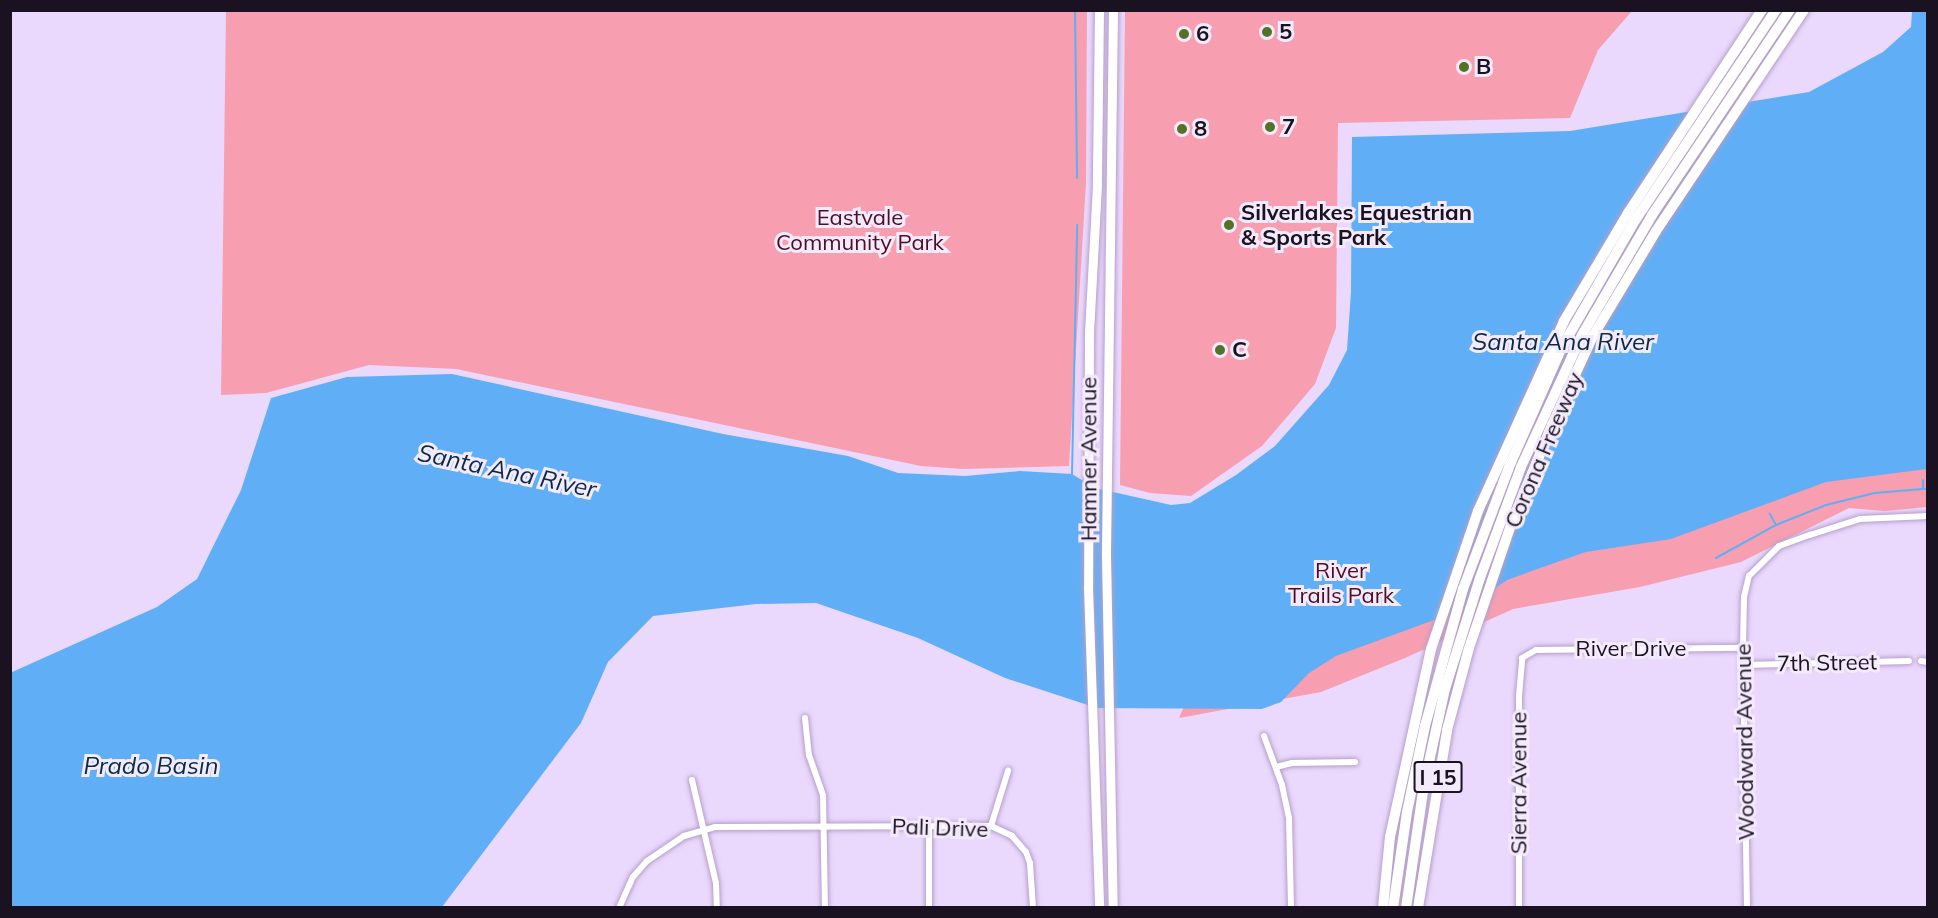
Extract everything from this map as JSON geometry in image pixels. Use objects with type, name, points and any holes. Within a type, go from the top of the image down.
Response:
[{"type":"highway","name":"Corona Freeway","points":[[1383,908],[1390,837],[1431,649],[1478,511],[1564,321],[1628,213],[1762,10]]},
{"type":"highway","points":[[1394,908],[1407,812],[1420,747],[1446,647],[1463,589],[1509,467],[1562,347],[1636,219],[1776,10]]},
{"type":"highway","points":[[1406,908],[1424,785],[1446,689],[1464,648],[1480,578],[1521,467],[1582,336],[1652,215],[1790,10]]},
{"type":"highway","name":"Corona Freeway","points":[[1418,908],[1447,730],[1464,648],[1552,425],[1593,336],[1656,231],[1804,10]]},
{"type":"main road","name":"Hamner Avenue","points":[[1099,10],[1096,185],[1089,333],[1088,587],[1099,908]]},
{"type":"main road","name":"Hamner Avenue","points":[[1113,10],[1106,555],[1113,908]]},
{"type":"street","name":"Woodward Avenue","points":[[1747,908],[1743,648],[1744,597],[1749,576],[1779,546],[1810,535],[1860,519],[1928,516]]},
{"type":"street","name":"River Drive","points":[[1522,658],[1536,650],[1743,648]]},
{"type":"street","name":"Sierra Avenue","points":[[1520,908],[1519,696],[1522,658]]},
{"type":"street","name":"7th Street","points":[[1744,665],[1909,661]]},
{"type":"street","points":[[805,718],[808,755],[823,795],[825,908]]},
{"type":"street","points":[[1264,736],[1276,767],[1289,818],[1291,908]]},
{"type":"street","points":[[1276,767],[1292,763],[1355,762]]},
{"type":"street","points":[[991,826],[1008,771]]},
{"type":"street","points":[[692,780],[717,884],[717,908]]},
{"type":"street","name":"Pali Drive","points":[[619,908],[633,876],[647,861],[684,836],[703,830],[715,828],[991,826],[1012,836],[1026,852],[1030,862],[1034,908]]},
{"type":"street","points":[[929,827],[929,908]]},
{"type":"green space","name":"Silverlakes Equestrian & Sports Park","points":[[1125,10],[1632,11],[1598,50],[1570,118],[1338,123],[1336,328],[1315,384],[1262,446],[1191,496],[1150,493],[1120,485]]},
{"type":"green space","name":"Eastvale Community Park","points":[[226,11],[1087,11],[1086,183],[1069,466],[963,469],[921,466],[456,369],[369,365],[266,393],[221,395]]},
{"type":"green space","name":"River Trails Park","points":[[1927,438],[1927,507],[1885,511],[1849,508],[1741,562],[1640,587],[1513,609],[1405,658],[1321,692],[1179,718],[1270,508]]},
{"type":"water","name":"Santa Ana River","points":[[1912,11],[1927,11],[1927,469],[1826,482],[1671,539],[1586,552],[1543,567],[1507,580],[1464,609],[1336,656],[1309,673],[1281,702],[1262,709],[1097,708],[1005,678],[918,638],[816,603],[756,604],[653,616],[608,662],[581,723],[442,907],[11,908],[10,673],[157,607],[197,579],[241,490],[271,398],[347,377],[452,374],[723,434],[848,456],[898,473],[965,476],[1020,471],[1072,474],[1095,488],[1171,505],[1190,503],[1236,475],[1275,446],[1329,385],[1347,350],[1351,292],[1352,137],[1570,131],[1809,92],[1883,52],[1911,27]]},
{"type":"waterway","points":[[1075,10],[1077,178]]},
{"type":"waterway","points":[[1072,474],[1077,225]]},
{"type":"waterway","points":[[1923,480],[1923,489],[1928,489]]},
{"type":"waterway","points":[[1776,525],[1826,505],[1875,493],[1923,489]]},
{"type":"waterway","points":[[1716,558],[1776,525],[1770,514]]},
{"type":"place","name":"5","points":[[1267,32]]},
{"type":"place","name":"6","points":[[1184,34]]},
{"type":"place","name":"B","points":[[1464,67]]},
{"type":"place","name":"7","points":[[1270,127]]},
{"type":"place","name":"8","points":[[1182,129]]},
{"type":"place","name":"Silverlakes Equestrian & Sports Park","points":[[1229,225]]},
{"type":"place","name":"C","points":[[1220,350]]},
{"type":"water label","name":"Prado Basin","points":[[151,766]]}]
